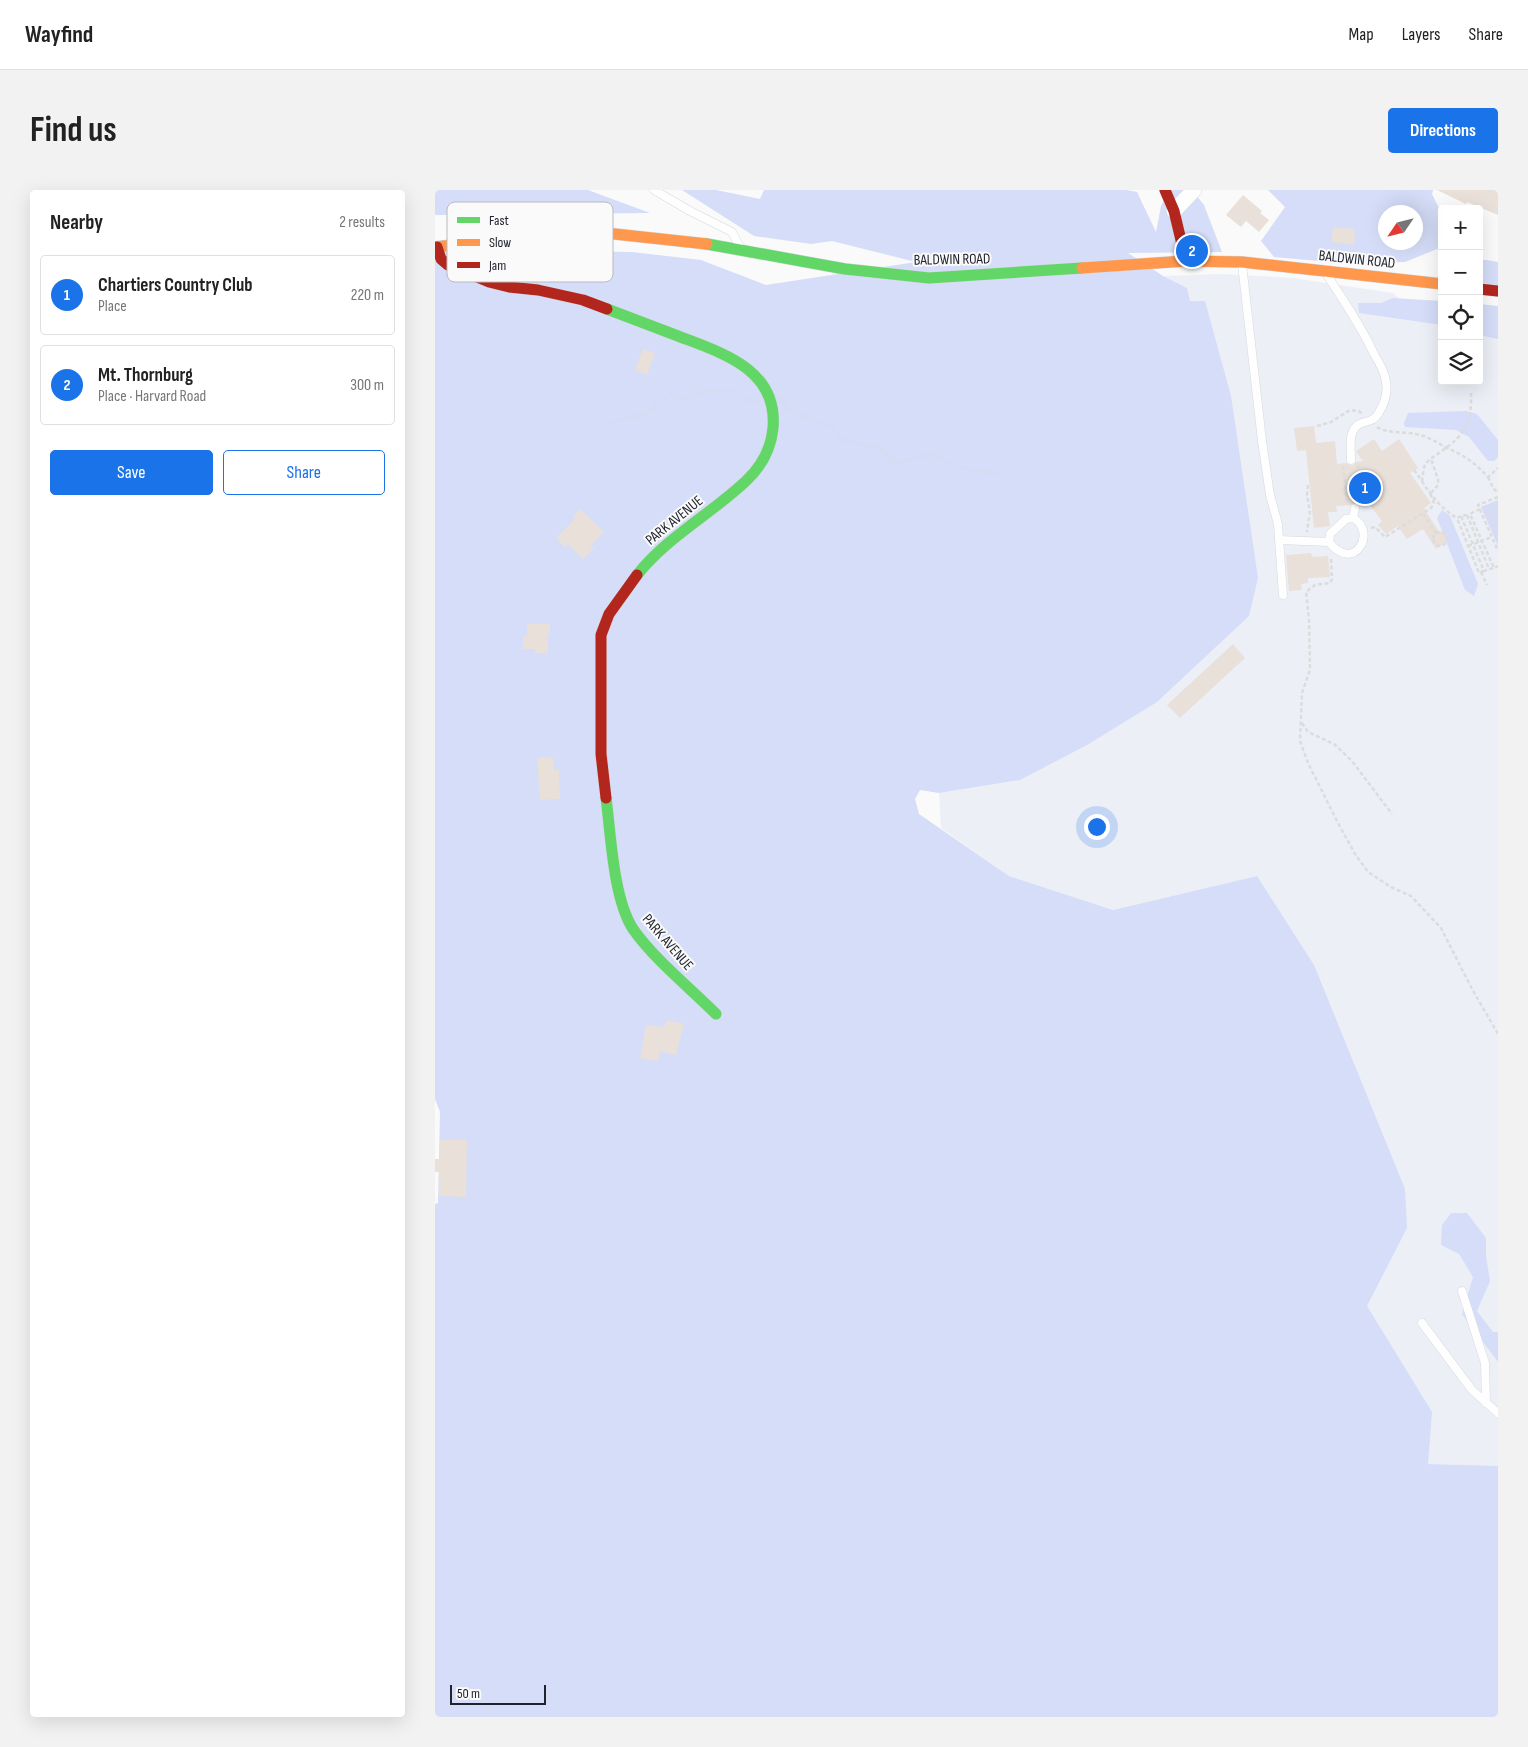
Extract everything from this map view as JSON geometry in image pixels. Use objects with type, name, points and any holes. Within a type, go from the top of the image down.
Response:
[{"type":"street","points":[[1165,190],[1174,212],[1186,262]]},
{"type":"street","points":[[1174,212],[1194,190]]},
{"type":"street","name":"BALDWIN ROAD","points":[[613,234],[708,244],[845,269],[929,278],[1186,262],[1242,262],[1438,284]]},
{"type":"street","name":"PARK AVENUE","points":[[436,247],[441,259],[447,264]]},
{"type":"street","name":"PARK AVENUE","points":[[489,282],[583,300],[729,356],[748,368],[763,384],[771,400],[775,420],[771,443],[763,461],[753,474],[734,491],[651,558],[606,619],[601,635],[601,754],[616,874],[623,906],[633,928],[656,955],[716,1014]]},
{"type":"street","points":[[1483,289],[1498,291]]},
{"type":"lane","points":[[654,190],[732,232],[742,251]]},
{"type":"lane","points":[[1242,262],[1261,441],[1270,495],[1278,524],[1283,594]]},
{"type":"lane","points":[[1324,271],[1364,332],[1386,382],[1385,402],[1376,417],[1359,424],[1353,430],[1351,437],[1351,460]]},
{"type":"lane","points":[[1354,512],[1363,532],[1363,544],[1357,552],[1348,555],[1335,550],[1329,542],[1329,534],[1354,512]]},
{"type":"lane","points":[[1279,540],[1329,542]]},
{"type":"lane","points":[[1462,1291],[1485,1362],[1486,1403]]},
{"type":"lane","points":[[1422,1323],[1471,1390],[1498,1413]]},
{"type":"path","points":[[1422,481],[1425,465],[1457,439],[1466,426],[1471,415],[1471,392]]},
{"type":"path","points":[[1317,426],[1331,422],[1351,410],[1359,411],[1383,431],[1429,437],[1461,454],[1473,462],[1498,493]]},
{"type":"path","points":[[1343,463],[1347,508],[1354,512],[1362,506],[1357,458],[1351,452]]},
{"type":"path","points":[[1430,492],[1438,486],[1438,479],[1431,459]]},
{"type":"path","points":[[1487,477],[1498,468]]},
{"type":"path","points":[[1414,470],[1449,514],[1457,518],[1479,573],[1498,566]]},
{"type":"path","points":[[1363,532],[1375,526],[1385,538],[1431,508],[1434,503],[1430,492]]},
{"type":"path","points":[[1498,497],[1478,505],[1498,551]]},
{"type":"path","points":[[1457,518],[1480,509]]},
{"type":"path","points":[[1423,514],[1436,533]]},
{"type":"path","points":[[1469,514],[1489,569]]},
{"type":"path","points":[[1461,516],[1487,585]]},
{"type":"path","points":[[1440,532],[1447,538],[1444,544],[1438,546],[1434,544],[1433,537],[1436,533],[1440,532]]},
{"type":"path","points":[[1468,546],[1492,537]]},
{"type":"path","points":[[1480,542],[1494,568]]},
{"type":"path","points":[[1306,597],[1309,619],[1309,670],[1302,693],[1300,741],[1308,763],[1320,790],[1355,854],[1368,872],[1391,887],[1411,896],[1441,928],[1472,989],[1498,1034]]},
{"type":"path","points":[[1301,722],[1308,732],[1333,744],[1352,761],[1392,814]]},
{"type":"shaded area","points":[[435,190],[588,190],[650,213],[613,213],[613,202],[447,202],[447,215],[435,215]]},
{"type":"shaded area","points":[[682,190],[716,190],[760,199],[764,190],[1126,190],[1137,192],[1156,232],[1161,206],[1169,190],[1192,190],[1204,205],[1222,252],[1128,253],[1163,276],[1187,288],[1190,301],[1205,301],[1231,396],[1258,578],[1249,616],[1157,702],[1087,745],[1020,780],[939,793],[920,790],[915,799],[919,814],[1009,876],[1113,910],[1257,876],[1314,965],[1405,1189],[1407,1228],[1367,1306],[1432,1412],[1428,1464],[1498,1466],[1498,1717],[435,1717],[435,1204],[438,1203],[440,1112],[435,1099],[435,249],[447,249],[447,282],[613,282],[613,252],[701,260],[766,285],[916,262],[832,241],[811,244],[754,236]]},
{"type":"shaded area","points":[[1268,190],[1433,190],[1432,194],[1438,206],[1438,249],[1405,262],[1341,263],[1274,257],[1261,241],[1285,207]]},
{"type":"shaded area","points":[[1483,260],[1498,262],[1498,285],[1483,283]]},
{"type":"shaded area","points":[[1221,274],[1293,278],[1393,293],[1410,308],[1438,312],[1438,385],[1483,385],[1483,319],[1498,321],[1498,1487],[1456,1465],[1428,1464],[1313,1264],[1257,876],[1113,910],[1009,876],[941,828],[939,793],[1020,780],[1189,302],[1187,288],[1163,276]]},
{"type":"shaded area","points":[[1393,298],[1438,301],[1438,324],[1359,313],[1358,303],[1381,303]]},
{"type":"shaded area","points":[[1483,304],[1498,306],[1498,339],[1483,336]]},
{"type":"shaded area","points":[[1466,411],[1477,414],[1498,440],[1498,457],[1494,461],[1488,461],[1469,437],[1456,430],[1405,427],[1404,423],[1408,413]]},
{"type":"shaded area","points":[[1498,500],[1498,546],[1481,507]]},
{"type":"shaded area","points":[[1442,510],[1450,516],[1478,584],[1474,596],[1465,590],[1437,518]]},
{"type":"shaded area","points":[[1451,1213],[1467,1213],[1486,1238],[1486,1256],[1490,1281],[1477,1311],[1493,1332],[1498,1332],[1498,1362],[1462,1314],[1473,1277],[1459,1254],[1441,1245],[1442,1225]]},
{"type":"building","points":[[1437,190],[1498,190],[1498,215],[1483,209],[1483,205],[1474,205],[1467,202],[1466,204]]},
{"type":"building","points":[[1243,195],[1262,211],[1260,213],[1269,220],[1259,232],[1246,221],[1241,227],[1226,215]]},
{"type":"building","points":[[1333,227],[1355,229],[1354,245],[1331,242]]},
{"type":"building","points":[[643,349],[655,353],[647,375],[635,370]]},
{"type":"building","points":[[1314,426],[1316,443],[1335,441],[1337,464],[1346,463],[1352,466],[1356,462],[1363,461],[1356,451],[1374,439],[1382,451],[1399,439],[1418,468],[1410,473],[1431,503],[1424,508],[1439,532],[1441,531],[1448,541],[1436,549],[1423,529],[1407,539],[1398,526],[1386,534],[1378,525],[1382,521],[1368,503],[1336,506],[1337,512],[1328,512],[1330,526],[1314,528],[1306,450],[1297,451],[1294,428]]},
{"type":"building","points":[[580,509],[604,532],[591,545],[594,548],[583,559],[568,544],[565,547],[556,538],[575,519],[573,517]]},
{"type":"building","points":[[1311,553],[1312,557],[1328,556],[1330,577],[1308,578],[1308,583],[1301,584],[1302,590],[1289,591],[1286,555]]},
{"type":"building","points":[[527,624],[550,624],[548,653],[535,653],[535,649],[523,649],[523,636],[527,636]]},
{"type":"building","points":[[1233,644],[1245,658],[1180,718],[1167,705]]},
{"type":"building","points":[[553,757],[554,770],[559,770],[560,799],[540,800],[537,758]]},
{"type":"building","points":[[667,1020],[684,1024],[676,1055],[660,1051],[658,1061],[640,1058],[646,1025],[664,1027]]},
{"type":"building","points":[[440,1140],[467,1140],[466,1197],[439,1196],[439,1172],[435,1172],[435,1159],[439,1159]]},
{"type":"waterway","points":[[611,422],[646,414],[670,393],[684,398],[707,391],[729,389],[753,403],[760,399]]},
{"type":"waterway","points":[[780,398],[788,409],[833,428],[843,440],[877,447],[897,463],[934,454],[956,467],[1001,474]]},
{"type":"traffic: fast","points":[[707,244],[845,269],[929,278],[1082,268]]},
{"type":"traffic: fast","points":[[607,309],[695,342],[729,357],[757,377],[766,391],[772,408],[773,428],[770,443],[765,457],[757,469],[732,493],[675,537],[637,575]]},
{"type":"traffic: fast","points":[[606,798],[617,884],[626,916],[633,929],[651,951],[716,1014]]},
{"type":"traffic: slow","points":[[613,234],[707,244]]},
{"type":"traffic: slow","points":[[435,247],[447,246]]},
{"type":"traffic: slow","points":[[1082,268],[1186,261],[1242,262],[1438,284]]},
{"type":"traffic: jam","points":[[1165,190],[1174,211],[1186,261]]},
{"type":"traffic: jam","points":[[437,247],[441,259],[447,264]]},
{"type":"traffic: jam","points":[[489,282],[583,300],[607,309]]},
{"type":"traffic: jam","points":[[1483,289],[1498,291]]},
{"type":"traffic: jam","points":[[606,798],[601,754],[601,635],[609,614],[637,575]]},
{"type":"place","name":"Mt. Thornburg","points":[[1192,251]]},
{"type":"place","name":"Chartiers Country Club","points":[[1365,488]]}]
